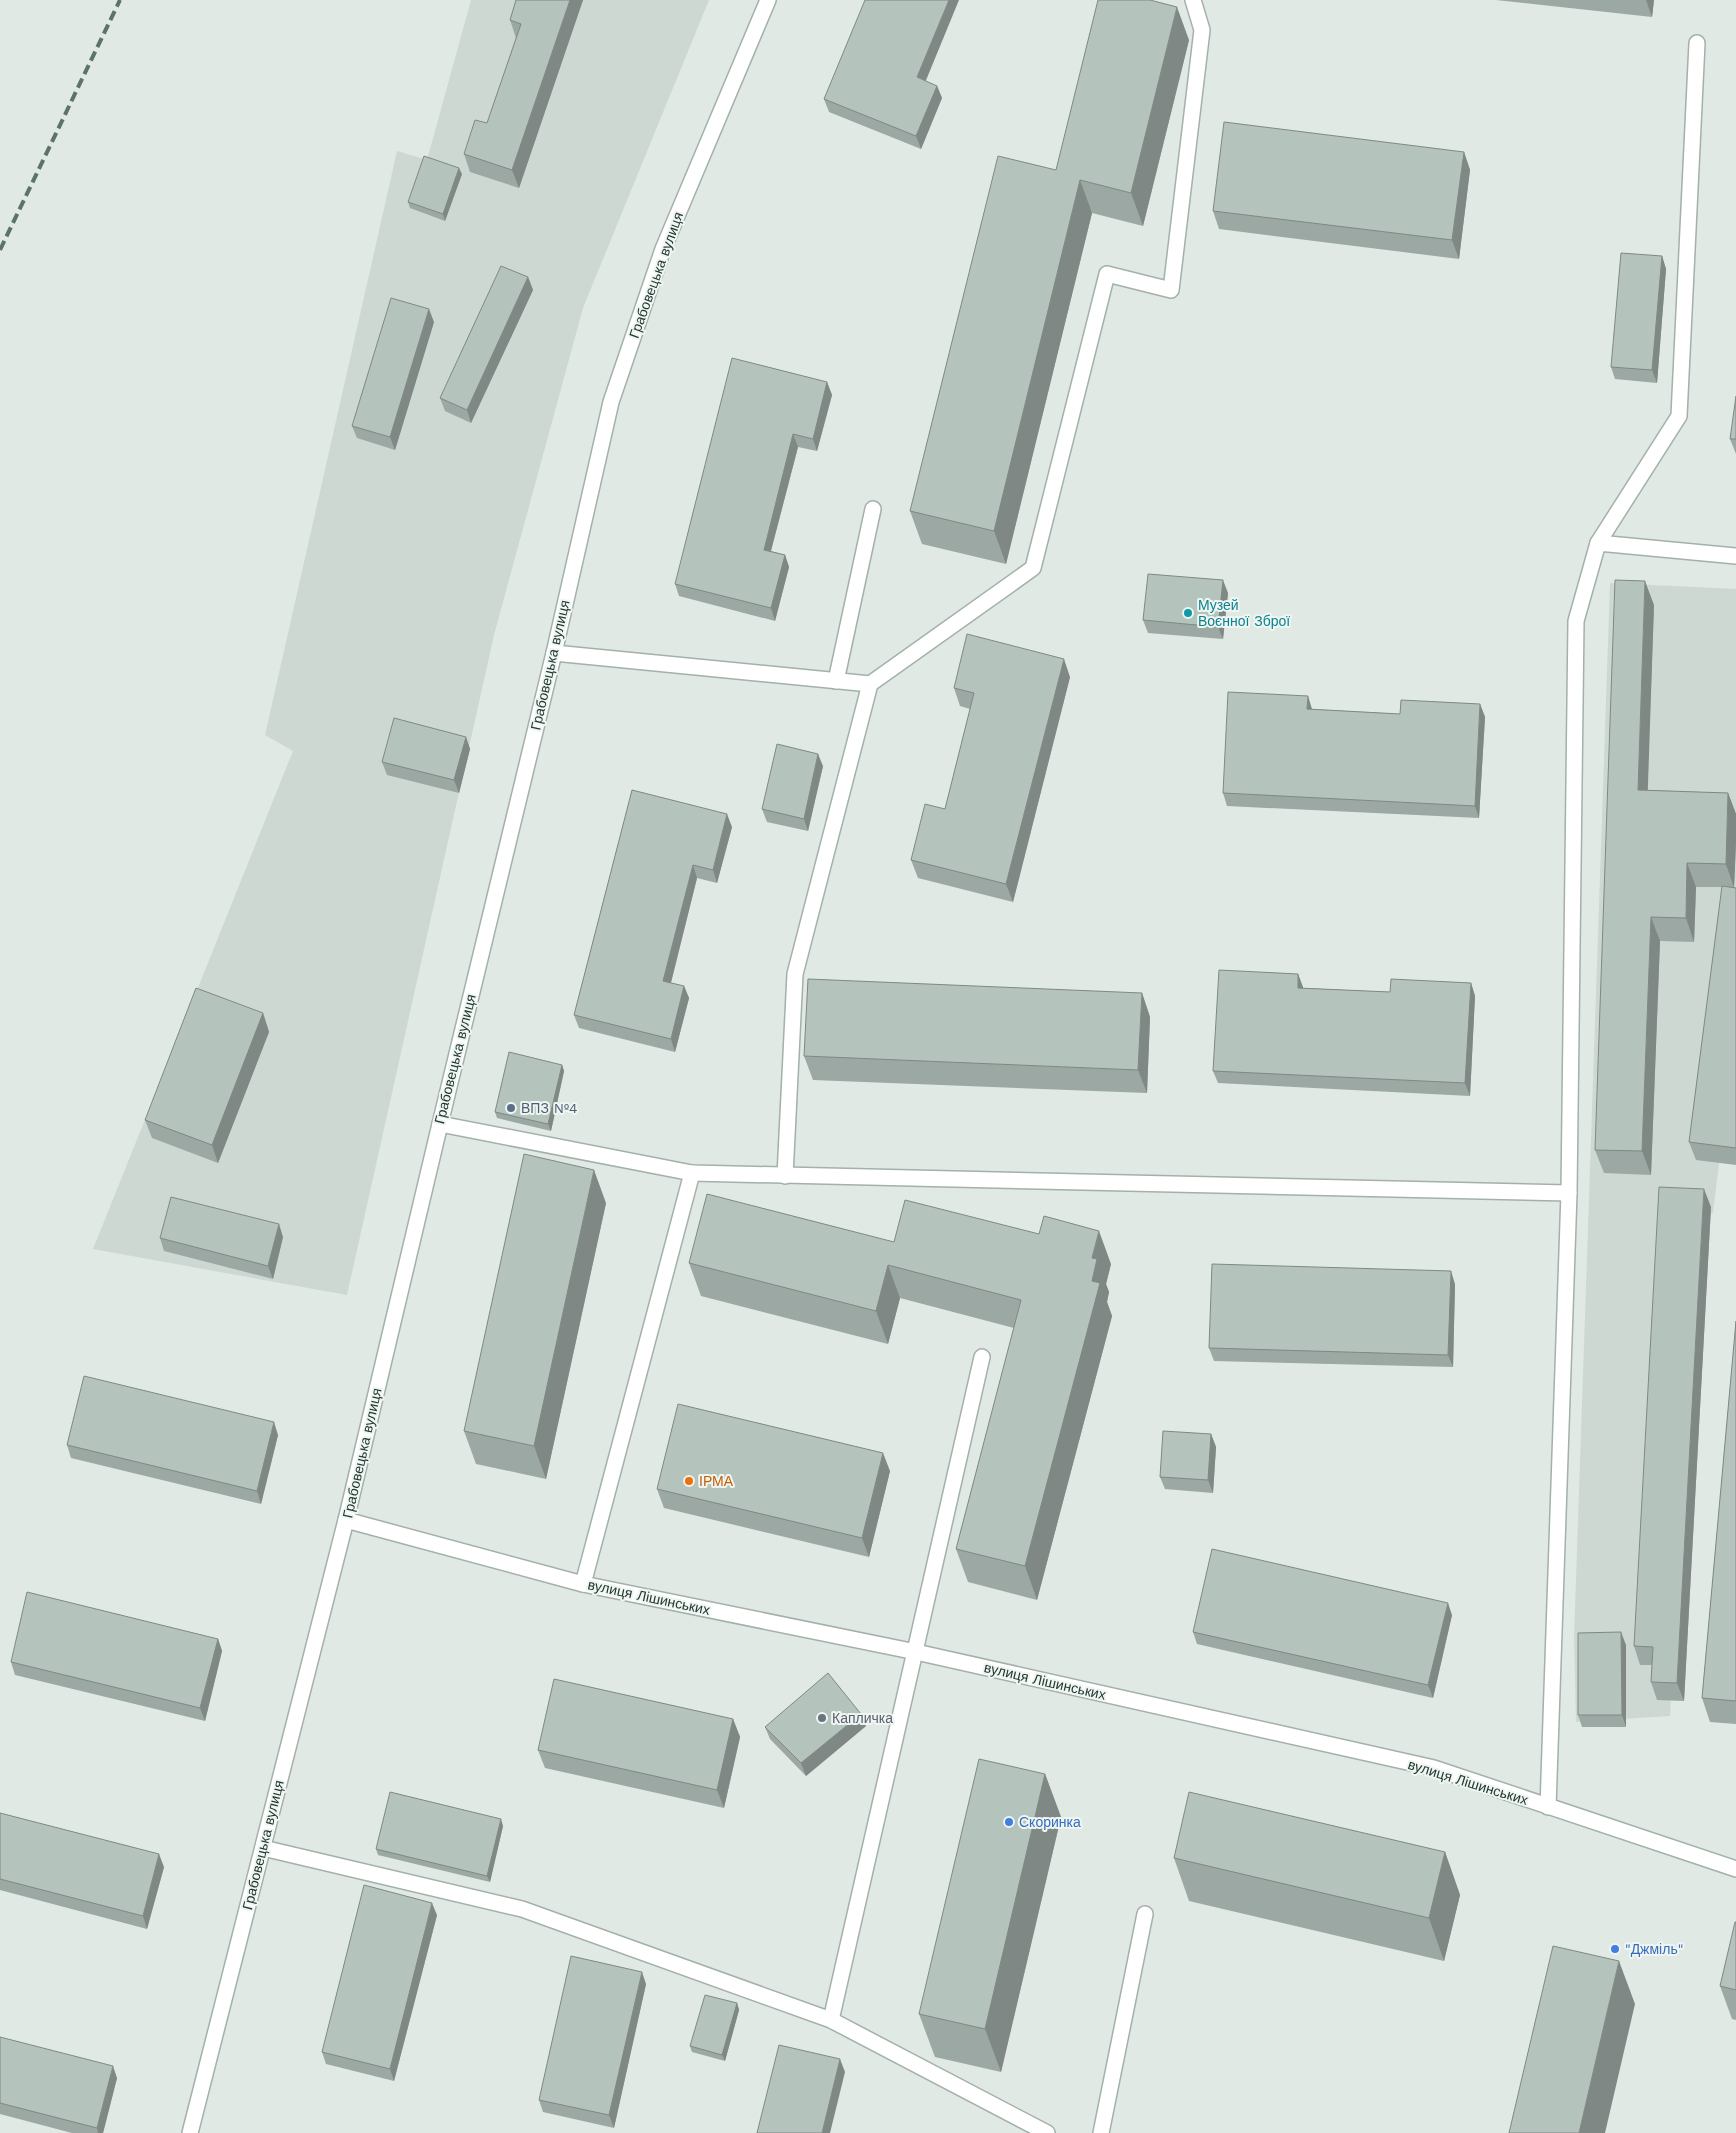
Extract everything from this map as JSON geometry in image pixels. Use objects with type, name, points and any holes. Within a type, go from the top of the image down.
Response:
[{"type":"street","name":"Грабовецька вулиця","points":[[190,2133],[346,1520],[554,653],[611,402],[663,249],[768,0]]},
{"type":"street","points":[[785,1176],[795,974],[870,684],[1033,568],[1107,274],[1171,290],[1202,30],[1193,0]]},
{"type":"street","points":[[1548,1808],[1569,1193],[1576,621],[1598,543],[1679,416],[1696,44]]},
{"type":"street","points":[[836,681],[873,509]]},
{"type":"street","points":[[1598,543],[1736,556]]},
{"type":"street","points":[[554,653],[870,684]]},
{"type":"street","points":[[440,1124],[692,1173],[1569,1193]]},
{"type":"street","points":[[583,1584],[692,1173]]},
{"type":"street","points":[[831,2020],[982,1356]]},
{"type":"street","name":"вулиця Лішинських","points":[[346,1520],[583,1584],[916,1652],[1434,1768],[1548,1808],[1736,1869]]},
{"type":"street","points":[[263,1848],[522,1909],[831,2020],[1047,2133]]},
{"type":"street","points":[[1101,2133],[1145,1914]]},
{"type":"shaded area","points":[[471,0],[709,0],[583,308],[494,635],[347,1295],[93,1249],[293,751],[265,735],[397,151],[427,160]]},
{"type":"shaded area","points":[[1610,583],[1736,589],[1736,1114],[1725,1114],[1713,1213],[1693,1211],[1670,1716],[1576,1722],[1574,1638]]},
{"type":"building","points":[[516,0],[570,0],[512,170],[464,154],[475,120],[487,123],[521,24],[510,20]]},
{"type":"building","points":[[865,0],[949,0],[917,77],[937,86],[916,136],[824,99]]},
{"type":"building","points":[[1098,0],[1150,0],[1177,7],[1131,193],[1080,180],[994,531],[910,511],[998,156],[1056,170]]},
{"type":"building","points":[[1224,122],[1464,152],[1452,240],[1213,211]]},
{"type":"building","points":[[424,156],[459,168],[443,214],[408,202]]},
{"type":"building","points":[[1621,253],[1662,256],[1652,370],[1611,367]]},
{"type":"building","points":[[501,266],[528,277],[467,410],[440,398]]},
{"type":"building","points":[[391,298],[429,309],[390,437],[352,426]]},
{"type":"building","points":[[732,358],[827,382],[813,439],[793,434],[764,550],[785,555],[771,608],[675,584]]},
{"type":"building","points":[[1736,396],[1736,439],[1730,439]]},
{"type":"building","name":"Музей Воєнної Зброї","points":[[1148,574],[1223,580],[1218,627],[1143,620]]},
{"type":"building","points":[[1615,580],[1645,581],[1638,790],[1728,793],[1726,864],[1687,863],[1686,918],[1651,917],[1642,1151],[1595,1150]]},
{"type":"building","points":[[967,634],[1064,659],[1006,884],[911,860],[925,804],[945,809],[974,693],[954,688]]},
{"type":"building","points":[[1228,692],[1308,696],[1307,709],[1400,714],[1401,700],[1480,704],[1475,806],[1223,793]]},
{"type":"building","points":[[394,718],[466,737],[454,780],[382,762]]},
{"type":"building","points":[[777,744],[818,754],[804,819],[762,809]]},
{"type":"building","points":[[632,790],[727,814],[713,870],[693,865],[663,981],[684,986],[671,1039],[574,1015]]},
{"type":"building","points":[[1722,886],[1736,888],[1736,1148],[1689,1142]]},
{"type":"building","points":[[1219,970],[1298,974],[1298,988],[1390,992],[1391,979],[1471,983],[1465,1083],[1213,1071]]},
{"type":"building","points":[[808,979],[1142,993],[1138,1070],[804,1056]]},
{"type":"building","points":[[196,988],[263,1013],[212,1145],[145,1120]]},
{"type":"building","points":[[509,1052],[562,1065],[548,1124],[495,1112]]},
{"type":"building","points":[[524,1154],[594,1170],[534,1446],[464,1431]]},
{"type":"building","points":[[1659,1187],[1704,1189],[1677,1683],[1651,1682],[1653,1647],[1634,1646]]},
{"type":"building","points":[[707,1194],[894,1242],[905,1200],[1039,1234],[1044,1216],[1099,1231],[1092,1258],[1097,1259],[1092,1281],[1100,1283],[1025,1566],[956,1549],[1021,1300],[888,1265],[876,1311],[689,1263]]},
{"type":"building","points":[[171,1197],[279,1224],[268,1266],[160,1238]]},
{"type":"building","points":[[1212,1264],[1451,1271],[1448,1355],[1209,1348]]},
{"type":"building","points":[[1736,1321],[1736,1701],[1702,1698]]},
{"type":"building","points":[[84,1376],[274,1422],[257,1491],[67,1445]]},
{"type":"building","points":[[678,1404],[883,1453],[862,1538],[657,1489]]},
{"type":"building","points":[[1163,1431],[1211,1434],[1208,1480],[1160,1477]]},
{"type":"building","points":[[1212,1549],[1448,1603],[1428,1685],[1193,1632]]},
{"type":"building","points":[[27,1592],[218,1639],[200,1708],[11,1662]]},
{"type":"building","points":[[1621,1632],[1622,1715],[1578,1715],[1578,1633]]},
{"type":"building","points":[[828,1673],[861,1714],[801,1763],[765,1727]]},
{"type":"building","points":[[554,1679],[733,1719],[717,1790],[538,1750]]},
{"type":"building","points":[[979,1759],[1045,1774],[985,2029],[919,2014]]},
{"type":"building","points":[[390,1792],[501,1819],[487,1876],[376,1849]]},
{"type":"building","points":[[1189,1792],[1445,1852],[1429,1918],[1174,1858]]},
{"type":"building","points":[[0,1813],[159,1854],[143,1916],[0,1879]]},
{"type":"building","points":[[364,1885],[432,1903],[390,2069],[322,2052]]},
{"type":"building","points":[[1736,1922],[1736,1990],[1720,1986]]},
{"type":"building","points":[[1553,1946],[1619,1961],[1579,2133],[1509,2133]]},
{"type":"building","points":[[571,1956],[642,1972],[609,2115],[539,2100]]},
{"type":"building","points":[[705,1995],[737,2003],[722,2055],[690,2046]]},
{"type":"building","points":[[0,2037],[113,2066],[97,2128],[0,2103]]},
{"type":"building","points":[[779,2045],[840,2059],[822,2133],[757,2133]]},
{"type":"railway","points":[[0,250],[120,0]]},
{"type":"place","name":"Музей Воєнної Зброї","points":[[1188,613]]},
{"type":"place","name":"ВПЗ №4","points":[[511,1108]]},
{"type":"place","name":"ІРМА","points":[[689,1481]]},
{"type":"place","name":"Капличка","points":[[822,1718]]},
{"type":"place","name":"Скоринка","points":[[1009,1822]]},
{"type":"place","name":"\"Джміль\"","points":[[1615,1949]]}]
